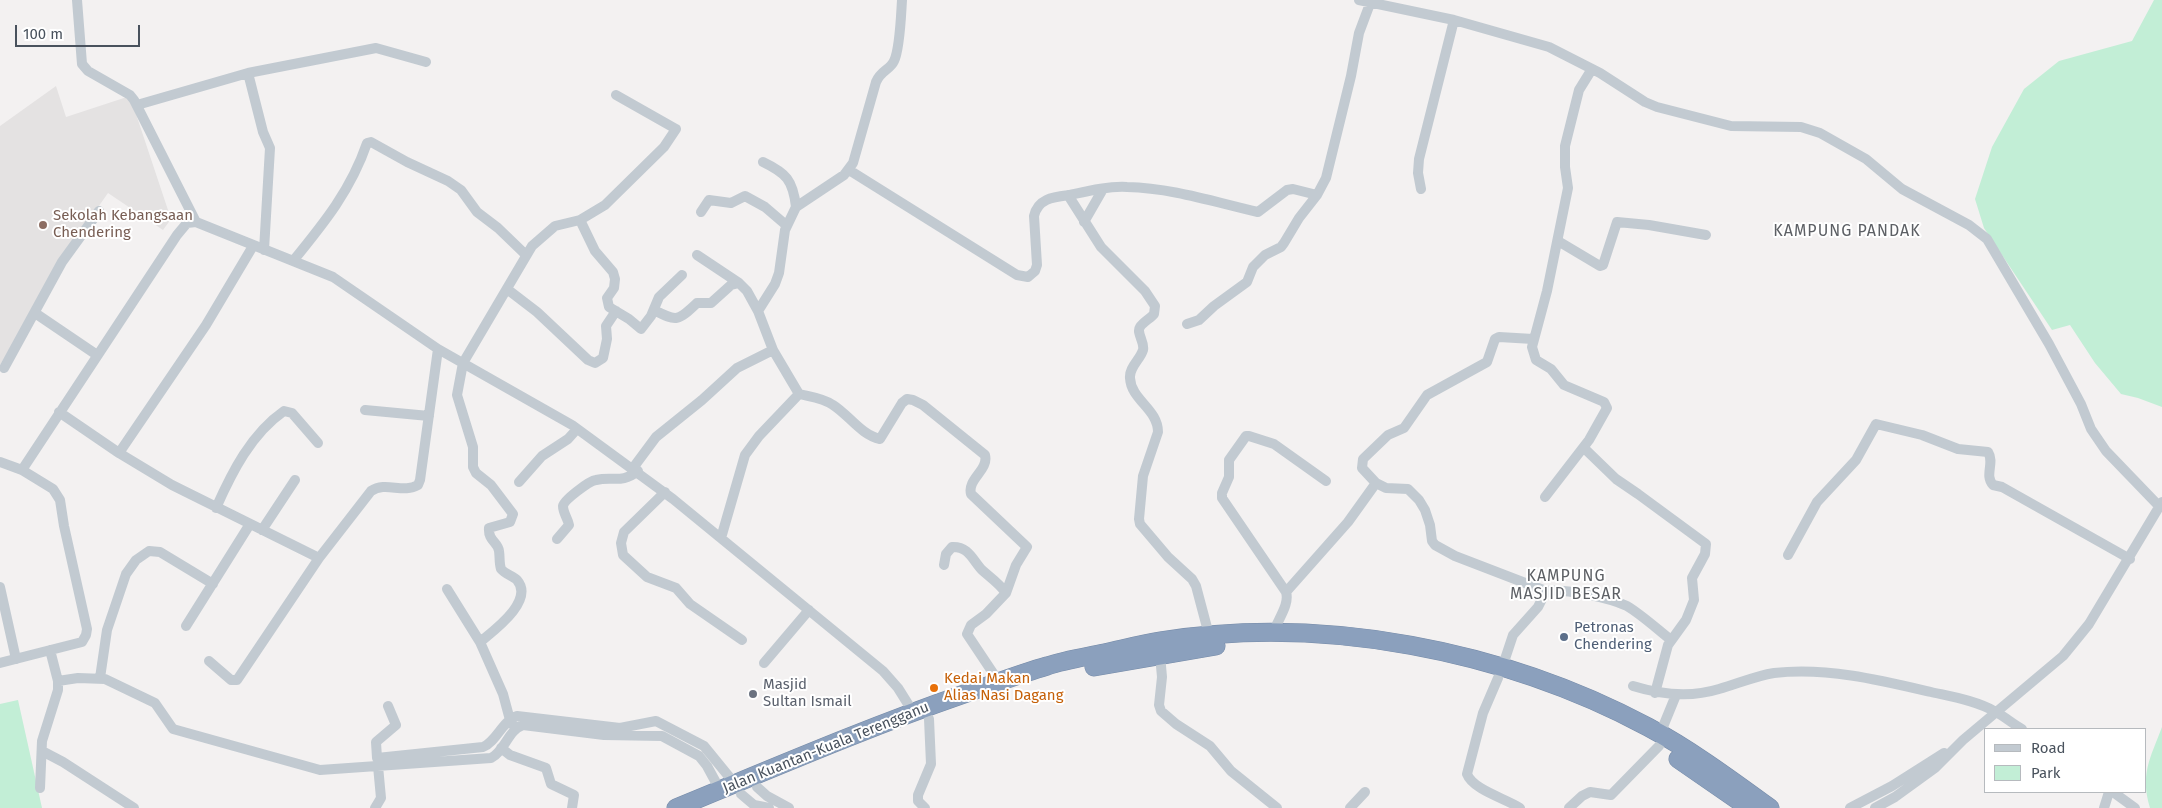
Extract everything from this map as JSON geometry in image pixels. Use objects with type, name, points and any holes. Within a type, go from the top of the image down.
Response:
[{"type":"highway","name":"Jalan Kuantan-Kuala Terengganu","points":[[676,808],[738,789],[999,682],[1048,665],[1161,641],[1209,635],[1273,634],[1359,637],[1404,643],[1500,673],[1659,740],[1718,770],[1770,808]]},
{"type":"highway","name":"Jalan Kuantan-Kuala Terengganu","points":[[921,715],[1057,674],[1209,647],[1248,645],[1363,649],[1401,654],[1500,673]]},
{"type":"highway","name":"Jalan Kuantan-Kuala Terengganu","points":[[1659,740],[1746,807]]},
{"type":"highway","name":"Jalan Kuantan-Kuala Terengganu","points":[[706,808],[738,789]]},
{"type":"street","points":[[77,0],[82,64],[88,71],[130,95],[137,105],[196,222]]},
{"type":"street","points":[[758,311],[775,284],[779,273],[786,225],[796,207],[849,170],[853,163],[879,75],[890,66],[896,56],[902,0]]},
{"type":"street","points":[[1359,0],[1454,20],[1549,47],[1592,69],[1645,102],[1658,107],[1732,126],[1801,127],[1820,133],[1866,159],[1902,189],[1979,232],[1989,243],[2049,344],[2091,429],[2112,458],[2161,504],[2130,559],[2089,624],[2063,656],[1963,740],[1935,768],[1896,797],[1875,808]]},
{"type":"street","points":[[1187,324],[1199,320],[1214,306],[1247,282],[1253,267],[1274,249],[1281,247],[1299,218],[1317,195],[1329,170],[1351,76],[1359,32],[1371,2]]},
{"type":"street","points":[[1421,189],[1418,173],[1419,160],[1454,20]]},
{"type":"street","points":[[137,105],[248,73],[376,48],[426,62]]},
{"type":"street","points":[[1545,497],[1584,448],[1605,413],[1607,405],[1564,385],[1551,369],[1536,360],[1532,347],[1558,241],[1569,183],[1564,167],[1565,146],[1579,90],[1592,69]]},
{"type":"street","points":[[118,453],[259,248],[270,148],[262,132],[248,73]]},
{"type":"street","points":[[480,642],[511,614],[519,604],[521,593],[516,580],[501,569],[498,549],[491,540],[489,532],[510,522],[513,514],[491,485],[476,473],[473,467],[473,447],[457,395],[464,363],[532,246],[555,226],[580,220],[606,205],[664,147],[676,130],[616,95]]},
{"type":"street","points":[[293,261],[330,216],[356,173],[367,143],[371,142],[406,162],[448,181],[461,190],[477,212],[498,228],[526,255]]},
{"type":"street","points":[[763,162],[780,170],[786,177],[793,190],[796,207]]},
{"type":"street","points":[[849,170],[1017,275],[1028,277],[1035,271],[1037,265],[1034,216],[1036,208],[1044,201],[1068,195],[1126,186],[1172,191],[1258,212],[1287,190],[1293,189],[1317,195]]},
{"type":"street","points":[[1084,222],[1103,189]]},
{"type":"street","points":[[1068,195],[1101,247],[1145,291],[1155,306],[1154,314],[1140,327],[1139,330],[1144,345],[1141,355],[1132,367],[1130,378],[1131,384],[1140,400],[1152,411],[1158,425],[1158,432],[1142,481],[1138,519],[1140,524],[1168,557],[1192,579],[1196,586],[1209,635]]},
{"type":"street","points":[[701,212],[709,200],[731,203],[745,196],[764,207],[786,225]]},
{"type":"street","points":[[4,368],[72,247],[99,211]]},
{"type":"street","points":[[580,220],[595,251],[613,272],[615,279],[614,288],[607,301],[609,307],[641,329],[654,310],[659,296],[682,275]]},
{"type":"street","points":[[22,470],[184,226],[196,222],[316,269],[343,284],[438,349],[534,402],[577,429],[665,492],[893,680],[921,715],[931,764],[918,795],[918,801],[925,808]]},
{"type":"street","points":[[1558,241],[1600,266],[1603,265],[1617,222],[1649,225],[1706,235]]},
{"type":"street","points":[[697,255],[740,283],[747,291],[758,311],[773,350],[800,394],[820,398],[832,404],[862,430],[880,439],[902,403],[906,399],[913,400],[923,405],[985,455],[986,462],[971,485],[970,494],[1027,547],[1016,565],[1006,593],[986,614],[971,626],[967,634],[999,682]]},
{"type":"street","points":[[654,310],[671,319],[676,319],[682,317],[697,303],[710,302],[731,285],[740,283]]},
{"type":"street","points":[[507,289],[537,312],[588,360],[595,363],[603,358],[607,339],[606,326],[616,311]]},
{"type":"street","points":[[35,313],[98,355]]},
{"type":"street","points":[[1533,338],[1498,337],[1493,342],[1487,362],[1427,395],[1404,428],[1388,435],[1364,459],[1362,463],[1364,472],[1376,483],[1386,488],[1408,490],[1419,500],[1430,525],[1432,541],[1435,545],[1455,556],[1546,591],[1559,589],[1620,603],[1630,608],[1671,640]]},
{"type":"street","points":[[210,661],[231,680],[237,680],[319,558],[371,491],[381,486],[409,489],[418,485],[438,349]]},
{"type":"street","points":[[557,539],[569,526],[563,509],[565,501],[591,481],[626,479],[632,467],[656,437],[702,400],[737,368],[773,350]]},
{"type":"street","points":[[721,538],[746,455],[759,436],[800,394]]},
{"type":"street","points":[[366,410],[429,416]]},
{"type":"street","points":[[216,508],[233,472],[254,440],[284,411],[292,413],[318,443]]},
{"type":"street","points":[[59,412],[118,453],[172,485],[319,558]]},
{"type":"street","points":[[1788,555],[1817,502],[1856,460],[1876,424],[1922,435],[1958,449],[1988,452],[1992,460],[1988,477],[1992,485],[2002,488],[2085,532],[2130,559]]},
{"type":"street","points":[[519,482],[542,456],[568,439],[577,429]]},
{"type":"street","points":[[1273,634],[1277,620],[1287,602],[1286,592],[1222,498],[1222,493],[1229,477],[1228,460],[1246,436],[1249,436],[1274,444],[1326,481]]},
{"type":"street","points":[[1584,448],[1616,479],[1706,544],[1705,554],[1692,578],[1694,600],[1686,620],[1671,640],[1655,693]]},
{"type":"street","points":[[0,462],[22,470],[53,489],[60,500],[86,629],[86,635],[82,642],[51,653],[0,663]]},
{"type":"street","points":[[262,530],[295,480]]},
{"type":"street","points":[[1286,592],[1348,522],[1376,483]]},
{"type":"street","points":[[665,492],[624,532],[621,543],[624,555],[647,577],[676,588],[690,604],[742,640]]},
{"type":"street","points":[[186,626],[250,524]]},
{"type":"street","points":[[944,565],[946,554],[952,548],[967,551],[984,572],[998,582],[1006,593]]},
{"type":"street","points":[[100,678],[107,630],[126,574],[136,560],[149,551],[160,552],[213,584]]},
{"type":"street","points":[[0,587],[16,659]]},
{"type":"street","points":[[447,589],[480,642],[503,694],[510,720],[517,729]]},
{"type":"street","points":[[1520,808],[1495,796],[1470,779],[1467,774],[1483,713],[1500,673],[1513,635],[1538,607],[1546,591]]},
{"type":"street","points":[[764,663],[809,610]]},
{"type":"street","points":[[40,788],[42,741],[56,700],[58,681],[51,653]]},
{"type":"street","points":[[1160,656],[1162,677],[1159,705],[1161,711],[1176,724],[1210,746],[1232,771],[1276,808]]},
{"type":"street","points":[[1633,686],[1655,693],[1676,695],[1700,694],[1773,673],[1811,671],[1892,683],[1971,702],[1996,712],[2020,728]]},
{"type":"street","points":[[58,681],[78,678],[100,678],[155,703],[173,728],[320,770],[491,758],[517,729],[523,725],[604,735],[662,736],[699,756],[708,766],[754,804],[769,808]]},
{"type":"street","points":[[1569,808],[1582,796],[1590,792],[1611,795],[1659,740],[1676,695]]},
{"type":"street","points":[[388,706],[396,725],[376,742],[377,758],[483,747],[516,716],[620,728],[656,721],[704,746],[738,789],[767,796],[790,808]]},
{"type":"street","points":[[1850,808],[1892,786],[1963,740]]},
{"type":"street","points":[[501,748],[510,755],[546,768],[551,784],[574,795],[572,808]]},
{"type":"street","points":[[42,751],[63,762],[134,808]]},
{"type":"street","points":[[375,808],[381,798],[378,766]]},
{"type":"street","points":[[1350,808],[1364,792]]},
{"type":"street","points":[[2104,808],[2109,793]]},
{"type":"street","points":[[2114,793],[2135,808]]},
{"type":"shaded area","name":"Sekolah Kebangsaan Chendering","points":[[56,86],[66,117],[130,96],[171,219],[163,230],[108,193],[70,247],[0,365],[0,126]]},
{"type":"green space","points":[[2154,0],[2162,0],[2162,407],[2121,394],[2095,363],[2070,325],[2052,330],[1984,228],[1975,199],[1992,147],[2024,89],[2059,61],[2132,41]]},
{"type":"green space","points":[[18,700],[42,808],[0,808],[0,704]]},
{"type":"green space","points":[[2162,727],[2162,808],[2150,808],[2147,796],[2147,772]]},
{"type":"place","name":"Sekolah Kebangsaan Chendering","points":[[43,225]]},
{"type":"place","name":"Petronas Chendering","points":[[1564,637]]},
{"type":"place","name":"Kedai Makan Alias Nasi Dagang","points":[[934,688]]},
{"type":"place","name":"Masjid Sultan Ismail","points":[[753,694]]},
{"type":"district","name":"KAMPUNG PANDAK","points":[[1847,232]]},
{"type":"district","name":"KAMPUNG MASJID BESAR","points":[[1566,586]]}]
